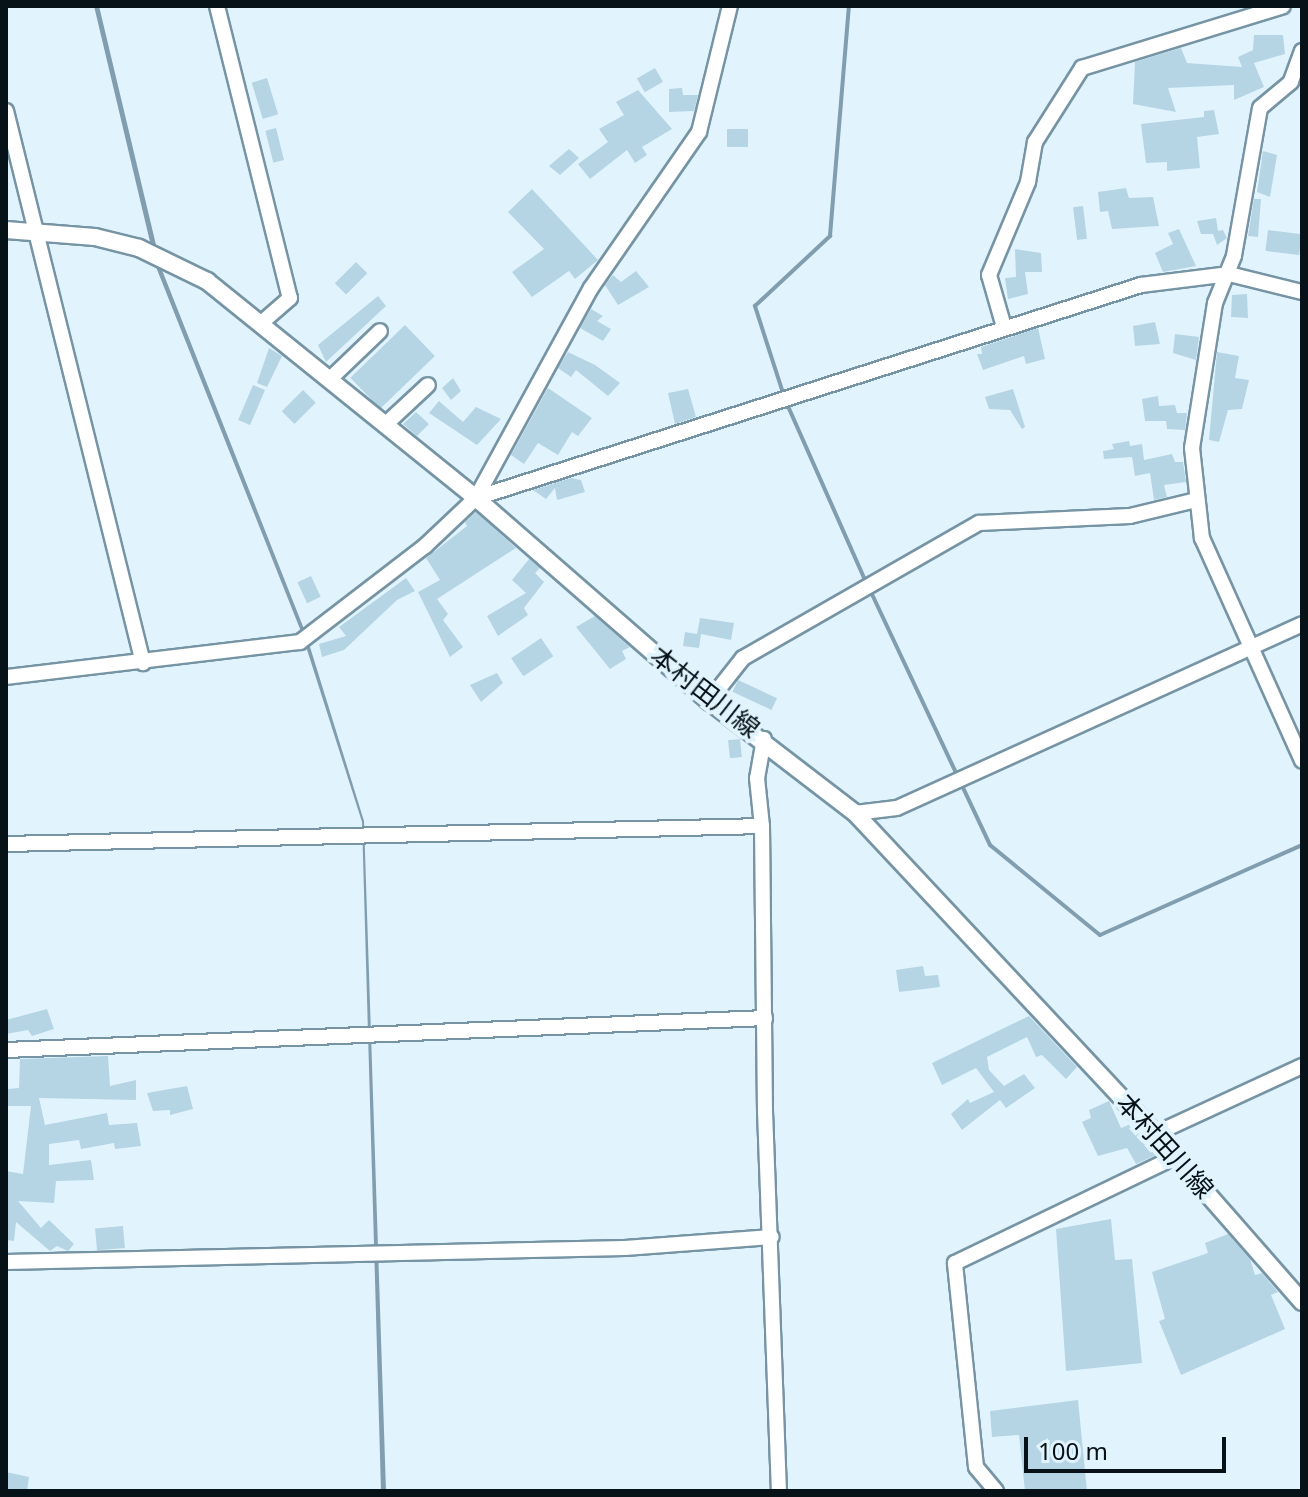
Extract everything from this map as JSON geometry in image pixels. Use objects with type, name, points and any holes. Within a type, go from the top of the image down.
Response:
[{"type":"main road","name":"本村田川線","points":[[6,230],[36,231],[139,248],[207,281],[476,498],[709,701],[764,739],[855,813],[1155,1134],[1302,1302]]},
{"type":"street","points":[[217,6],[290,298],[261,323]]},
{"type":"street","points":[[6,677],[300,642],[376,587],[476,498],[591,288],[699,132],[730,6]]},
{"type":"street","points":[[1004,327],[989,275],[1028,182],[1035,142],[1082,68],[1283,6]]},
{"type":"street","points":[[1301,56],[1281,95],[1260,108],[1229,274],[1215,303],[1192,448],[1202,538],[1302,761]]},
{"type":"street","points":[[6,111],[143,663]]},
{"type":"street","points":[[476,498],[1141,285],[1229,274],[1302,292]]},
{"type":"street","points":[[330,379],[380,331]]},
{"type":"street","points":[[386,424],[428,385]]},
{"type":"street","points":[[709,701],[743,658],[979,523],[1130,516],[1196,500]]},
{"type":"street","points":[[855,813],[897,808],[1302,624]]},
{"type":"street","points":[[764,739],[757,778],[762,826],[779,1491]]},
{"type":"street","points":[[6,844],[762,826]]},
{"type":"street","points":[[6,1050],[765,1018]]},
{"type":"street","points":[[1155,1134],[1302,1066]]},
{"type":"street","points":[[996,1491],[976,1467],[955,1263],[1175,1157]]},
{"type":"street","points":[[6,1262],[625,1248],[772,1237]]},
{"type":"water","points":[[94,6],[99,6],[162,270],[306,634],[364,821],[386,1491],[381,1491],[362,822],[302,634],[156,267]]},
{"type":"building","points":[[1254,35],[1283,35],[1285,54],[1254,63],[1264,87],[1234,100],[1234,85],[1168,88],[1176,112],[1133,104],[1135,62],[1181,48],[1187,63],[1242,67],[1238,57],[1253,50]]},
{"type":"building","points":[[655,68],[663,82],[645,92],[637,78]]},
{"type":"building","points":[[267,78],[278,114],[263,119],[252,83]]},
{"type":"building","points":[[682,88],[683,95],[698,95],[694,111],[669,112],[669,89]]},
{"type":"building","points":[[638,90],[672,129],[642,147],[647,155],[635,163],[627,150],[590,179],[578,164],[608,142],[599,129],[624,115],[616,102]]},
{"type":"building","points":[[1214,110],[1219,134],[1197,137],[1200,168],[1167,171],[1167,162],[1146,163],[1141,124],[1204,117],[1204,111]]},
{"type":"building","points":[[276,128],[284,160],[273,163],[265,131]]},
{"type":"building","points":[[727,129],[748,129],[748,147],[727,147]]},
{"type":"building","points":[[569,149],[579,158],[560,175],[549,166]]},
{"type":"building","points":[[1263,151],[1277,155],[1270,197],[1257,192]]},
{"type":"building","points":[[1126,188],[1129,198],[1153,197],[1159,226],[1112,229],[1108,211],[1100,212],[1098,192]]},
{"type":"building","points":[[532,189],[598,260],[575,279],[569,271],[532,297],[512,272],[544,249],[508,212]]},
{"type":"building","points":[[1254,199],[1261,199],[1258,237],[1248,236]]},
{"type":"building","points":[[1083,206],[1087,239],[1077,240],[1073,207]]},
{"type":"building","points":[[1216,218],[1218,231],[1223,230],[1227,238],[1217,245],[1213,234],[1201,234],[1197,221]]},
{"type":"building","points":[[1179,229],[1196,266],[1163,272],[1155,253],[1173,244],[1168,233]]},
{"type":"building","points":[[1268,230],[1302,234],[1299,255],[1265,251]]},
{"type":"building","points":[[1015,249],[1041,253],[1042,272],[1025,272],[1028,294],[1008,299],[1005,278],[1016,277]]},
{"type":"building","points":[[356,262],[367,273],[346,295],[335,283]]},
{"type":"building","points":[[636,271],[649,287],[618,305],[605,285],[613,275],[621,282]]},
{"type":"building","points":[[1247,294],[1248,318],[1231,317],[1232,295]]},
{"type":"building","points":[[378,296],[386,306],[326,362],[318,345]]},
{"type":"building","points":[[591,309],[603,316],[597,321],[611,329],[603,341],[580,328]]},
{"type":"building","points":[[1155,322],[1160,344],[1135,346],[1133,326]]},
{"type":"building","points":[[405,325],[435,356],[380,409],[350,378]]},
{"type":"building","points":[[1038,328],[1045,359],[1026,364],[1024,356],[983,370],[977,354],[982,354],[981,347]]},
{"type":"building","points":[[1175,334],[1199,337],[1196,360],[1173,353]]},
{"type":"building","points":[[269,348],[282,356],[267,387],[257,383]]},
{"type":"building","points":[[568,352],[595,365],[620,383],[608,396],[576,370],[571,377],[558,368]]},
{"type":"building","points":[[1217,352],[1239,356],[1235,378],[1249,380],[1242,409],[1228,410],[1219,442],[1209,440]]},
{"type":"building","points":[[453,378],[461,391],[451,400],[442,388]]},
{"type":"building","points":[[253,385],[265,390],[250,425],[238,420]]},
{"type":"building","points":[[548,388],[592,418],[578,436],[572,432],[558,455],[538,443],[524,464],[511,455]]},
{"type":"building","points":[[688,389],[696,417],[675,424],[668,393]]},
{"type":"building","points":[[1013,389],[1025,427],[1022,429],[1010,410],[989,409],[985,397]]},
{"type":"building","points":[[303,390],[316,403],[295,424],[282,411]]},
{"type":"building","points":[[1158,396],[1159,406],[1175,405],[1177,413],[1187,413],[1185,430],[1167,429],[1166,421],[1145,421],[1142,399]]},
{"type":"building","points":[[439,401],[463,422],[476,407],[501,419],[477,445],[429,413]]},
{"type":"building","points":[[416,412],[429,424],[417,436],[403,424]]},
{"type":"building","points":[[1129,441],[1130,446],[1142,444],[1144,460],[1172,454],[1175,462],[1183,462],[1186,482],[1164,485],[1167,497],[1154,500],[1150,473],[1135,476],[1132,457],[1104,459],[1103,451],[1114,449],[1112,444]]},
{"type":"building","points":[[571,478],[581,480],[585,492],[557,500],[555,488],[546,499],[533,490]]},
{"type":"building","points":[[476,512],[516,548],[437,599],[448,614],[443,620],[463,647],[450,657],[418,592],[440,580],[426,558],[467,526],[465,522]]},
{"type":"building","points":[[529,559],[540,568],[535,573],[544,582],[524,608],[528,615],[498,636],[487,616],[526,593],[512,580]]},
{"type":"building","points":[[311,576],[321,597],[307,603],[297,582]]},
{"type":"building","points":[[406,578],[415,591],[397,600],[344,650],[322,657],[319,644],[346,636],[339,627]]},
{"type":"building","points":[[595,616],[630,647],[622,651],[626,659],[610,669],[576,627]]},
{"type":"building","points":[[700,618],[734,623],[731,640],[701,634],[699,648],[683,646],[685,632],[697,634]]},
{"type":"building","points":[[541,638],[553,656],[523,676],[511,658]]},
{"type":"building","points":[[497,673],[503,683],[481,702],[470,685]]},
{"type":"building","points":[[738,680],[777,698],[771,710],[733,692]]},
{"type":"building","points":[[740,739],[742,757],[730,758],[728,740]]},
{"type":"building","points":[[923,966],[925,976],[938,975],[940,987],[899,992],[896,970]]},
{"type":"building","points":[[47,1009],[54,1029],[32,1036],[28,1030],[6,1034],[6,1020]]},
{"type":"building","points":[[1029,1016],[1077,1067],[1066,1079],[1042,1055],[1036,1057],[1027,1037],[987,1057],[989,1070],[1004,1086],[1024,1074],[1035,1088],[1006,1108],[1000,1100],[962,1130],[951,1114],[968,1099],[970,1103],[994,1092],[976,1068],[942,1085],[932,1063]]},
{"type":"building","points":[[108,1056],[110,1086],[136,1080],[136,1100],[39,1098],[45,1125],[107,1113],[109,1125],[137,1123],[141,1146],[115,1149],[114,1143],[81,1149],[79,1140],[49,1144],[49,1165],[91,1160],[94,1180],[56,1181],[54,1203],[18,1201],[41,1228],[49,1220],[74,1244],[68,1251],[57,1246],[50,1251],[16,1222],[14,1241],[6,1240],[6,1171],[23,1174],[31,1106],[6,1106],[8,1089],[19,1088],[20,1059]]},
{"type":"building","points":[[187,1086],[193,1109],[170,1115],[170,1110],[153,1111],[147,1093]]},
{"type":"building","points":[[1109,1101],[1121,1128],[1131,1124],[1158,1154],[1136,1164],[1127,1148],[1098,1156],[1082,1122],[1091,1118],[1089,1110]]},
{"type":"building","points":[[1111,1219],[1115,1260],[1132,1259],[1142,1363],[1066,1371],[1056,1229]]},
{"type":"building","points":[[123,1226],[125,1248],[97,1250],[95,1228]]},
{"type":"building","points":[[1228,1234],[1250,1259],[1255,1275],[1262,1273],[1278,1292],[1271,1295],[1285,1329],[1181,1375],[1159,1321],[1165,1319],[1152,1272],[1208,1253],[1205,1243]]},
{"type":"building","points":[[1078,1400],[1087,1491],[1025,1491],[1019,1435],[992,1437],[990,1411]]},
{"type":"building","points":[[6,1472],[29,1477],[27,1491],[6,1491]]},
{"type":"waterway","points":[[784,396],[755,306],[830,236],[849,6]]},
{"type":"waterway","points":[[787,404],[866,582]]},
{"type":"waterway","points":[[870,590],[990,845],[1100,935],[1302,845]]}]
